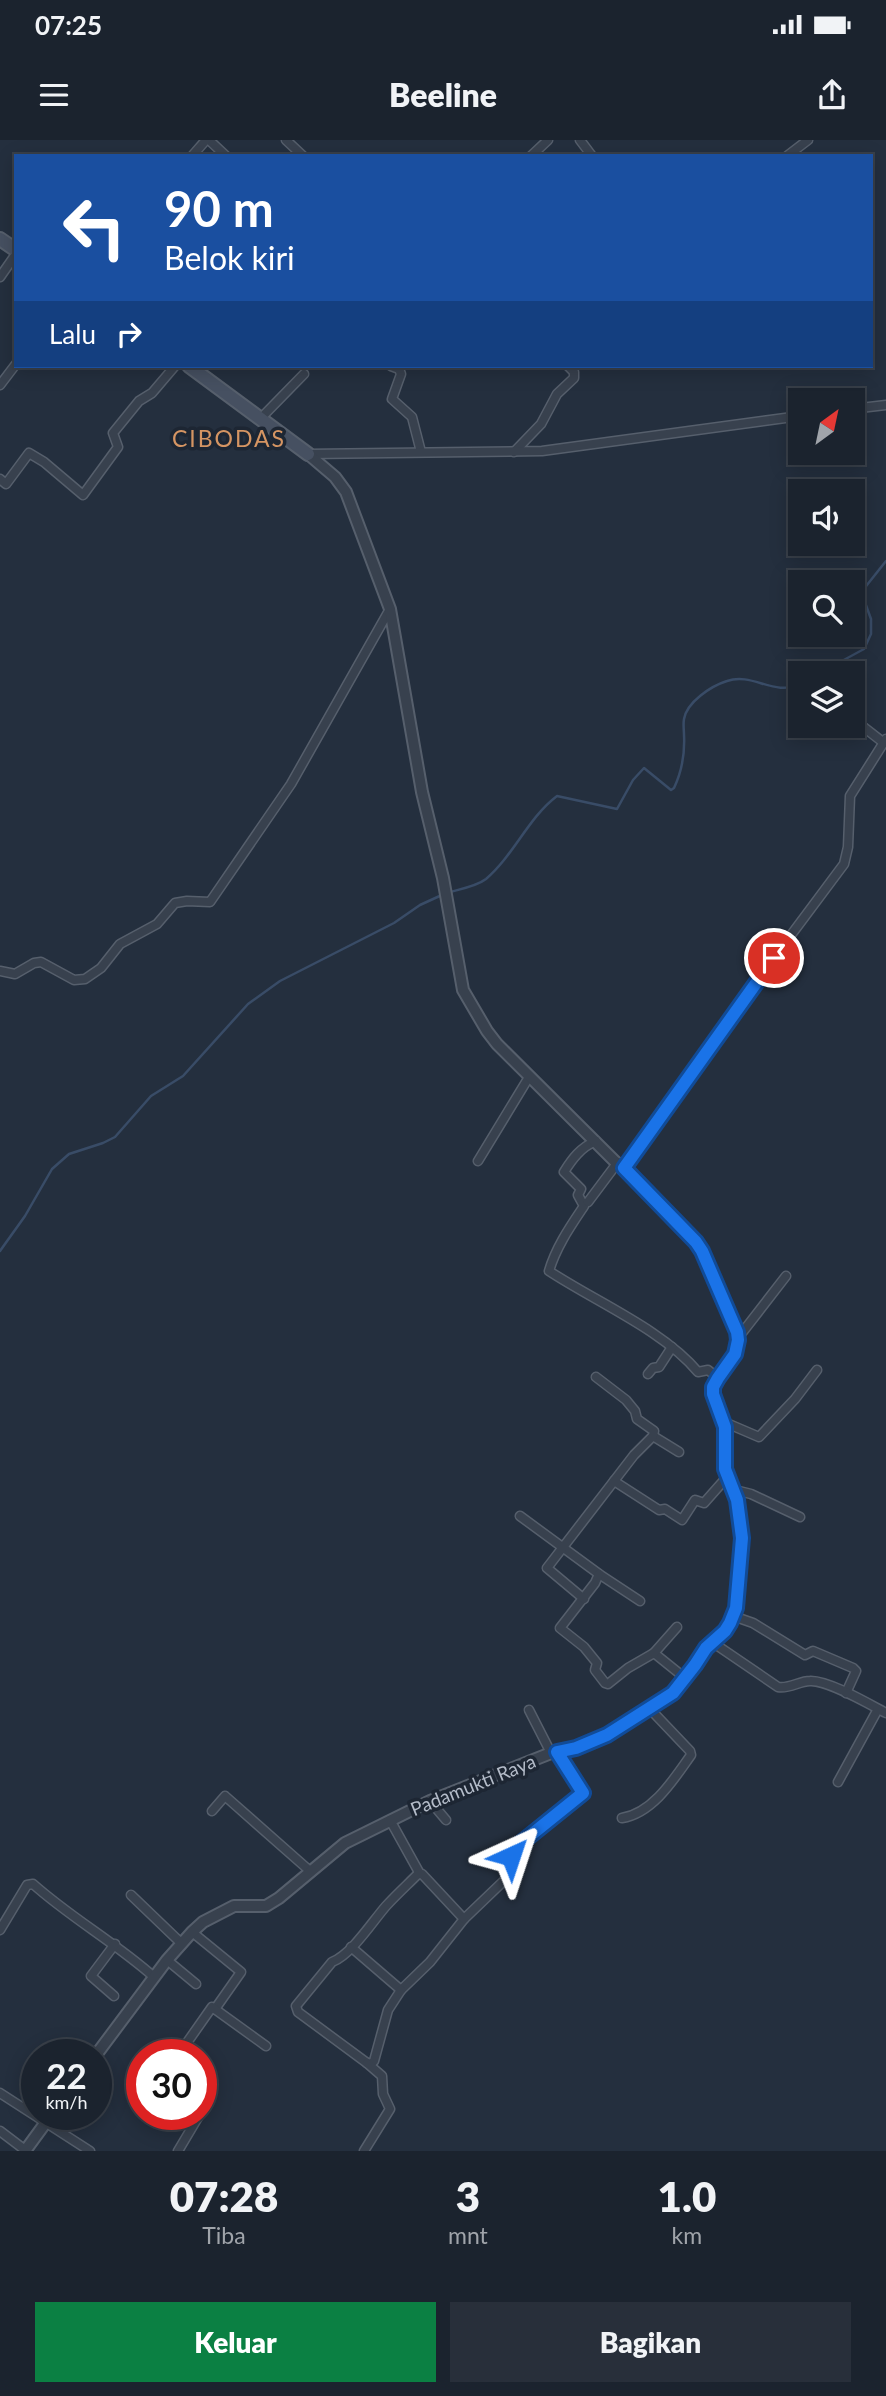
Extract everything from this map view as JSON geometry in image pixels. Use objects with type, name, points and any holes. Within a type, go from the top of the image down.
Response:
[{"type":"main road","points":[[0,239],[14,250]]},
{"type":"main road","points":[[193,368],[308,454]]},
{"type":"street","points":[[194,154],[207,140],[224,154]]},
{"type":"street","points":[[286,140],[301,154]]},
{"type":"street","points":[[533,154],[548,140]]},
{"type":"street","points":[[579,140],[590,154]]},
{"type":"street","points":[[790,154],[808,140]]},
{"type":"street","points":[[0,277],[14,255]]},
{"type":"street","points":[[0,385],[14,367]]},
{"type":"street","points":[[3,481],[29,453],[44,462],[83,495],[118,447],[113,433],[139,401],[152,393],[173,368]]},
{"type":"street","points":[[396,368],[401,374],[392,399],[412,417],[421,452]]},
{"type":"street","points":[[514,452],[541,424],[557,394],[574,378],[574,372],[570,368]]},
{"type":"street","points":[[260,419],[304,374]]},
{"type":"street","points":[[865,407],[886,405]]},
{"type":"street","points":[[308,454],[514,452],[601,444],[788,418]]},
{"type":"street","points":[[308,454],[342,485],[390,609],[422,792],[443,878],[463,990],[487,1031],[529,1077],[621,1165],[702,1251],[738,1338]]},
{"type":"street","points":[[0,971],[15,974],[41,962],[74,980],[85,979],[105,964],[120,944],[156,924],[175,903],[206,902],[213,899],[290,784],[390,609]]},
{"type":"street","points":[[588,1202],[621,1165],[844,864],[848,847],[850,796],[885,741],[865,727]]},
{"type":"street","points":[[478,1161],[529,1077]]},
{"type":"street","points":[[596,1141],[572,1159],[564,1172],[581,1189],[578,1195],[584,1206],[560,1242],[560,1248],[549,1270],[671,1347],[692,1364],[697,1372],[708,1370],[718,1378]]},
{"type":"street","points":[[786,1276],[738,1338],[735,1354],[713,1387],[724,1422],[727,1477],[737,1500],[742,1538],[733,1616],[753,1623],[805,1655],[813,1651],[853,1668],[856,1671],[846,1693]]},
{"type":"street","points":[[648,1374],[653,1368],[659,1367],[671,1347]]},
{"type":"street","points":[[724,1422],[759,1437],[799,1395],[817,1370]]},
{"type":"street","points":[[584,1598],[547,1569],[635,1453],[653,1436],[654,1431],[637,1419],[627,1402],[596,1377]]},
{"type":"street","points":[[653,1436],[679,1452]]},
{"type":"street","points":[[614,1481],[659,1510],[665,1508],[682,1520],[695,1500],[704,1503],[727,1477]]},
{"type":"street","points":[[731,1489],[751,1493],[800,1517]]},
{"type":"street","points":[[520,1516],[640,1601]]},
{"type":"street","points":[[599,1574],[595,1584],[560,1628],[586,1649],[597,1663],[596,1671],[606,1684],[654,1653],[677,1627]]},
{"type":"street","name":"Padamukti Raya","points":[[108,2039],[167,1960],[203,1922],[234,1906],[266,1906],[279,1898],[307,1868],[345,1843],[430,1801],[607,1735],[673,1693],[701,1654],[725,1631],[733,1616]]},
{"type":"street","points":[[712,1642],[778,1687],[787,1688],[815,1681],[882,1711],[838,1782]]},
{"type":"street","points":[[654,1653],[685,1678]]},
{"type":"street","points":[[622,1818],[642,1811],[661,1793],[691,1755],[650,1709]]},
{"type":"street","points":[[367,2063],[374,2061],[388,2010],[401,1990],[430,1962],[464,1919],[510,1875],[511,1853],[516,1847],[583,1793],[528,1710]]},
{"type":"street","points":[[212,1811],[225,1796],[307,1868]]},
{"type":"street","points":[[430,1801],[446,1820]]},
{"type":"street","points":[[390,1820],[420,1874],[464,1919]]},
{"type":"street","points":[[364,2151],[390,2109],[383,2094],[382,2076],[298,2012],[296,2006],[332,1962],[338,1960],[351,1947],[420,1874]]},
{"type":"street","points":[[0,1930],[30,1884],[115,1944],[154,1977]]},
{"type":"street","points":[[131,1895],[181,1943]]},
{"type":"street","points":[[192,1931],[241,1972],[215,2009]]},
{"type":"street","points":[[114,1996],[91,1976],[115,1944]]},
{"type":"street","points":[[351,1947],[401,1990]]},
{"type":"street","points":[[167,1960],[196,1984]]},
{"type":"street","points":[[189,2039],[211,2007],[266,2046]]},
{"type":"street","points":[[0,2093],[21,2104]]},
{"type":"street","points":[[0,2130],[23,2148],[39,2130]]},
{"type":"street","points":[[64,2130],[90,2151]]},
{"type":"street","points":[[178,2151],[190,2130]]},
{"type":"waterway","points":[[842,661],[864,649],[871,634],[871,619],[863,590],[886,561]]},
{"type":"waterway","points":[[450,892],[486,879],[557,796],[617,809],[633,780],[644,768],[671,790],[674,788],[682,762],[686,713],[695,701],[714,687],[737,679],[788,687]]},
{"type":"waterway","points":[[0,1251],[25,1216],[52,1169],[69,1154],[115,1137],[151,1096],[183,1076],[248,1004],[280,981],[394,923],[420,905],[444,894]]},
{"type":"district","name":"CIBODAS","points":[[229,439]]},
{"type":"route","points":[[511,1856],[513,1850],[553,1814],[583,1793],[557,1752],[576,1748],[607,1735],[673,1693],[706,1648],[725,1631],[736,1608],[742,1538],[737,1500],[725,1469],[725,1427],[713,1387],[735,1354],[737,1332],[696,1242],[624,1168],[774,958]]}]
